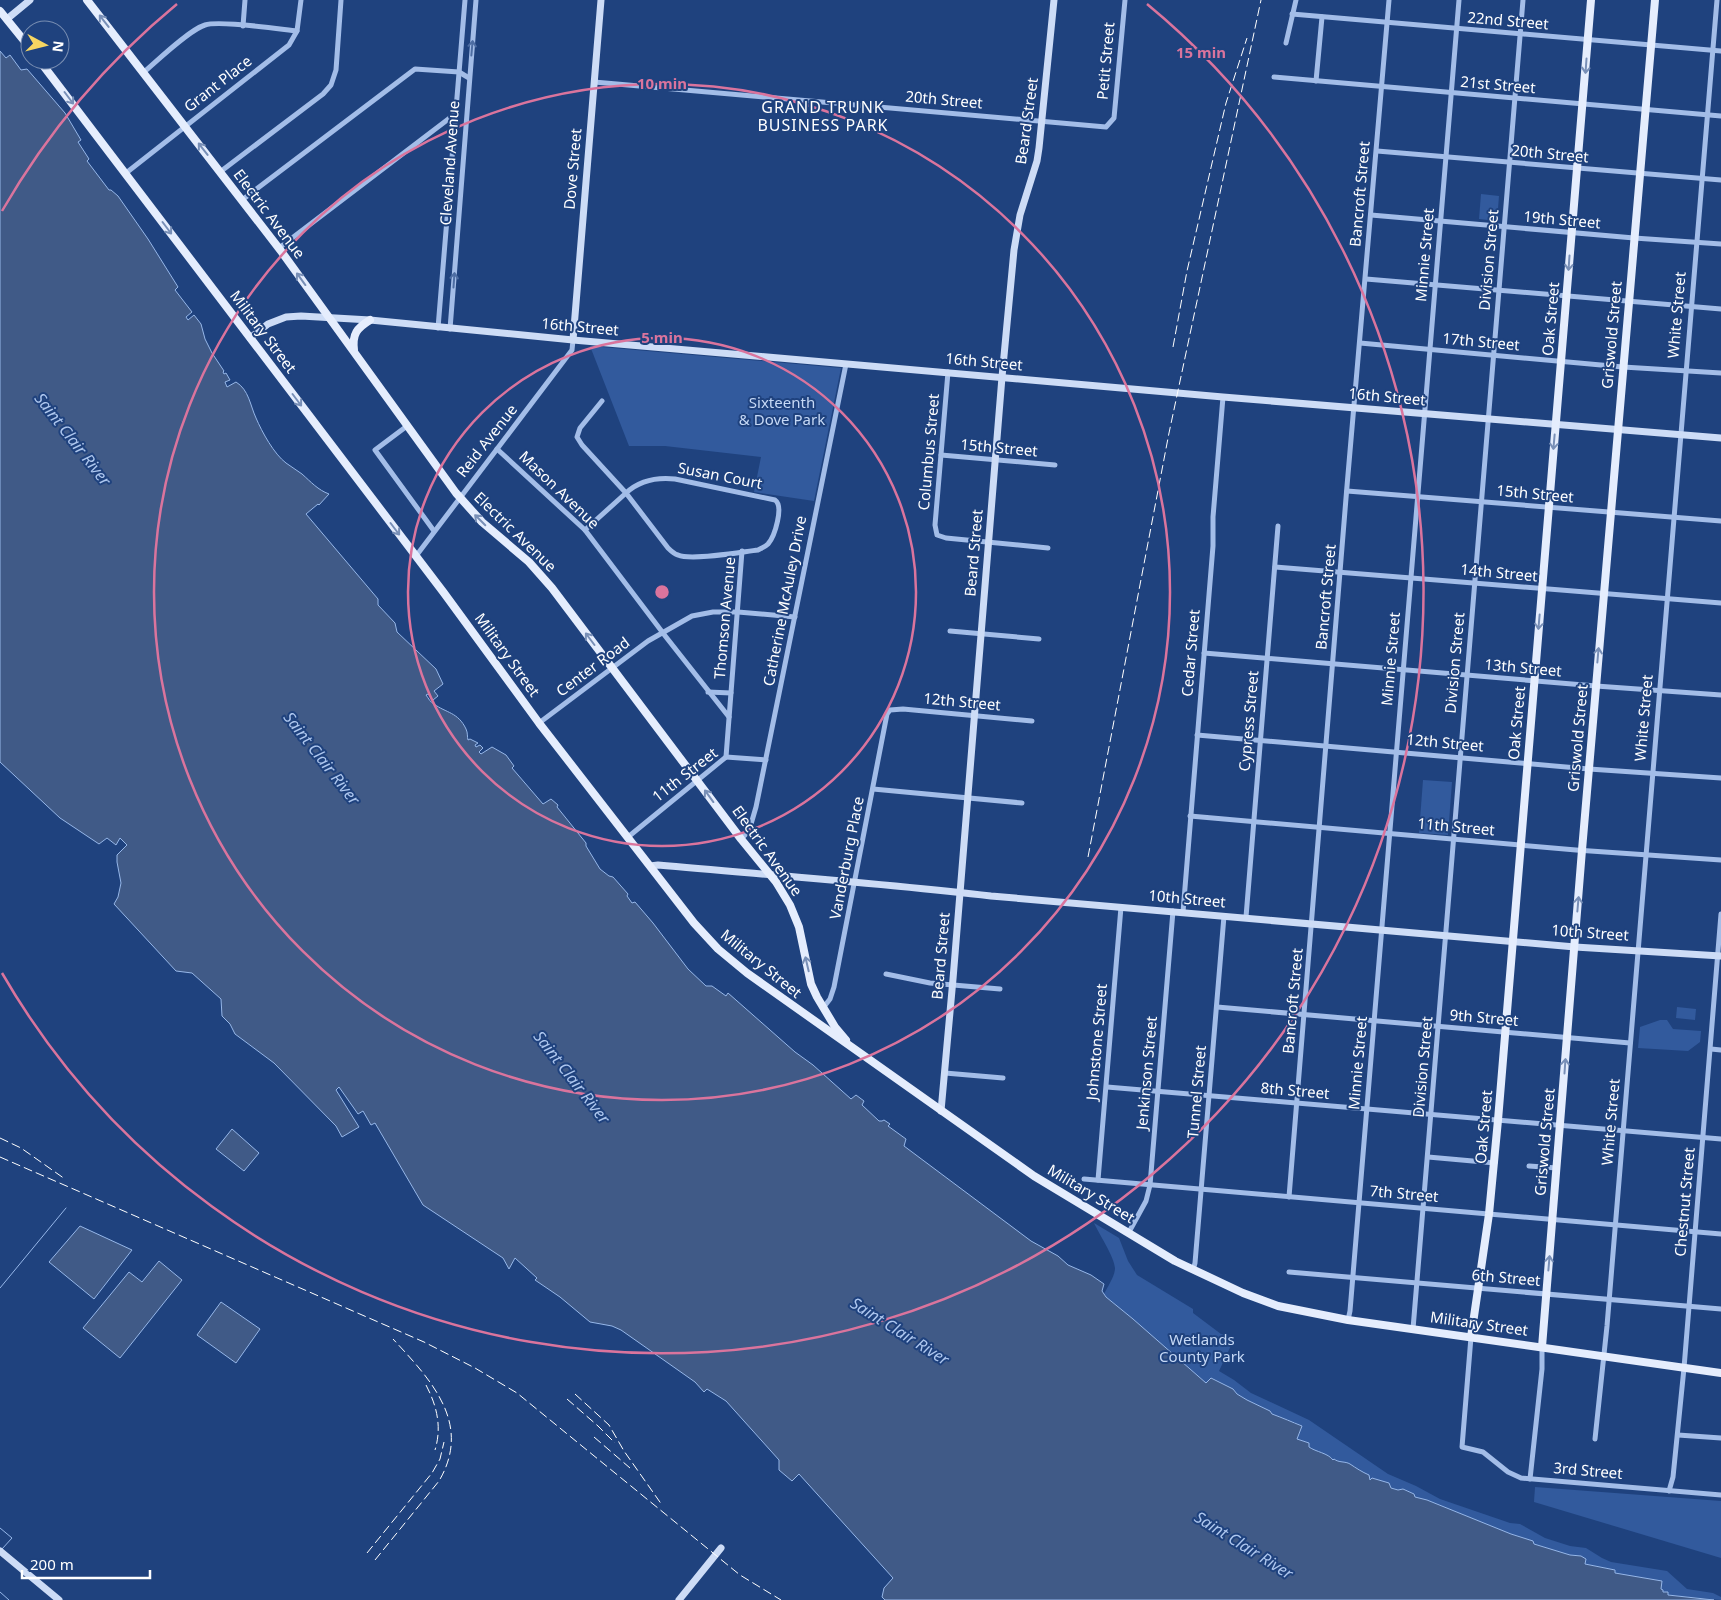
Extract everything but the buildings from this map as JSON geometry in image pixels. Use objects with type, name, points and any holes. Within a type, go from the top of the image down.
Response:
[{"type":"main road","name":"Electric Avenue","points":[[87,0],[279,248],[460,497],[482,522],[537,571],[770,875],[795,915],[811,984],[823,1010],[835,1027],[856,1050]]},
{"type":"main road","name":"Oak Street","points":[[1471,1337],[1479,1288],[1494,1162],[1506,1032],[1591,0]]},
{"type":"main road","name":"Griswold Street","points":[[1542,1347],[1603,595],[1655,0]]},
{"type":"main road","points":[[0,11],[20,35]]},
{"type":"main road","name":"Military Street","points":[[47,70],[416,556],[540,723],[694,923],[746,973],[1029,1173],[1193,1270],[1242,1293],[1278,1306],[1348,1320],[1721,1373]]},
{"type":"main road","points":[[354,352],[353,341],[356,332],[359,326],[370,320]]},
{"type":"main road","points":[[806,1017],[814,1018],[823,1010]]},
{"type":"street","points":[[7,19],[30,0]]},
{"type":"street","points":[[243,26],[245,0]]},
{"type":"street","points":[[144,72],[204,25],[214,24],[297,31],[301,0]]},
{"type":"street","points":[[220,172],[327,90],[334,78],[341,0]]},
{"type":"street","name":"Cleveland Avenue","points":[[438,328],[465,0]]},
{"type":"street","name":"Cleveland Avenue","points":[[450,329],[476,0]]},
{"type":"street","name":"Dove Street","points":[[573,340],[601,0]]},
{"type":"street","name":"Beard Street","points":[[941,1111],[953,985],[1002,377],[1017,228],[1037,161],[1043,122],[1054,0]]},
{"type":"street","name":"Petit Street","points":[[1111,123],[1114,118],[1125,0]]},
{"type":"street","points":[[1286,43],[1296,0]]},
{"type":"street","name":"Bancroft Street","points":[[1289,1197],[1389,0]]},
{"type":"street","name":"Minnie Street","points":[[1348,1320],[1459,0]]},
{"type":"street","name":"Division Street","points":[[1413,1329],[1523,0]]},
{"type":"street","name":"White Street","points":[[1595,1439],[1609,1299],[1717,0]]},
{"type":"street","name":"22nd Street","points":[[1292,14],[1721,51]]},
{"type":"street","points":[[1316,81],[1322,17]]},
{"type":"street","name":"Grant Place","points":[[126,173],[289,45],[297,31]]},
{"type":"street","points":[[242,200],[415,69],[459,72],[469,78]]},
{"type":"street","name":"21st Street","points":[[1274,77],[1721,116]]},
{"type":"street","name":"20th Street","points":[[594,82],[1101,127],[1106,127],[1111,123]]},
{"type":"street","points":[[279,248],[456,114]]},
{"type":"street","name":"20th Street","points":[[1377,151],[1721,180]]},
{"type":"street","name":"19th Street","points":[[1371,215],[1721,244]]},
{"type":"street","points":[[1366,279],[1721,309]]},
{"type":"street","name":"16th Street","points":[[250,338],[268,324],[286,316],[370,320],[438,328],[1223,397],[1721,438]]},
{"type":"street","name":"Reid Avenue","points":[[416,556],[572,350],[573,340]]},
{"type":"street","name":"17th Street","points":[[1360,343],[1623,367],[1721,373]]},
{"type":"street","name":"Catherine McAuley Drive","points":[[741,839],[749,831],[756,809],[846,364]]},
{"type":"street","name":"Columbus Street","points":[[948,372],[936,533],[940,538],[989,542]]},
{"type":"street","name":"Cedar Street","points":[[1182,912],[1223,397]]},
{"type":"street","points":[[602,401],[580,428],[577,437],[582,445],[626,493],[668,548],[678,556],[691,558],[742,552]]},
{"type":"street","points":[[408,426],[376,450],[434,531]]},
{"type":"street","name":"Mason Avenue","points":[[497,449],[585,530],[729,717]]},
{"type":"street","name":"15th Street","points":[[941,455],[1055,465]]},
{"type":"street","name":"Susan Court","points":[[585,530],[626,493],[644,481],[667,478],[768,498],[778,502]]},
{"type":"street","name":"15th Street","points":[[1347,491],[1721,521]]},
{"type":"street","name":"Thomson Avenue","points":[[726,756],[742,552],[758,550],[768,543],[774,531],[779,512],[778,502]]},
{"type":"street","name":"Cypress Street","points":[[1246,918],[1278,526]]},
{"type":"street","points":[[989,542],[1048,548]]},
{"type":"street","name":"14th Street","points":[[1275,567],[1603,595],[1721,603]]},
{"type":"street","points":[[663,633],[692,616],[713,612],[738,612],[795,617]]},
{"type":"street","points":[[950,632],[1039,639]]},
{"type":"street","name":"Center Road","points":[[540,723],[648,641],[663,633]]},
{"type":"street","name":"13th Street","points":[[1204,653],[1721,695]]},
{"type":"street","points":[[708,692],[731,693]]},
{"type":"street","name":"12th Street","points":[[890,710],[904,709],[1032,721]]},
{"type":"street","name":"Vanderburg Place","points":[[823,1010],[832,995],[885,720],[890,710]]},
{"type":"street","name":"12th Street","points":[[1197,735],[1721,778]]},
{"type":"street","name":"11th Street","points":[[628,837],[726,756],[766,760]]},
{"type":"street","points":[[873,789],[1022,803]]},
{"type":"street","name":"11th Street","points":[[1190,816],[1521,845],[1721,860]]},
{"type":"street","name":"10th Street","points":[[650,866],[855,882],[1575,947],[1719,956]]},
{"type":"street","name":"Johnstone Street","points":[[1098,1180],[1121,906]]},
{"type":"street","name":"Jenkinson Street","points":[[1129,1232],[1146,1201],[1150,1185],[1173,911]]},
{"type":"street","name":"Chestnut Street","points":[[1669,1490],[1673,1477],[1678,1435],[1721,914]]},
{"type":"street","name":"Tunnel Street","points":[[1193,1270],[1202,1189],[1224,916]]},
{"type":"street","points":[[886,974],[953,985],[1000,989]]},
{"type":"street","name":"9th Street","points":[[1217,1007],[1630,1043]]},
{"type":"street","points":[[1711,1049],[1721,1050]]},
{"type":"street","points":[[945,1073],[1003,1078]]},
{"type":"street","name":"8th Street","points":[[1106,1086],[1721,1139]]},
{"type":"street","points":[[1428,1157],[1494,1162]]},
{"type":"street","points":[[1529,1166],[1556,1168]]},
{"type":"street","name":"7th Street","points":[[1084,1179],[1721,1234]]},
{"type":"street","name":"6th Street","points":[[1289,1272],[1721,1309]]},
{"type":"street","name":"Oak Street","points":[[1462,1447],[1471,1337]]},
{"type":"street","name":"Griswold Street","points":[[1530,1479],[1541,1378],[1542,1347]]},
{"type":"street","points":[[1678,1435],[1721,1438]]},
{"type":"street","name":"3rd Street","points":[[1462,1447],[1483,1452],[1514,1476],[1530,1479],[1721,1495]]},
{"type":"street","points":[[680,1600],[721,1548]]},
{"type":"street","points":[[0,1552],[59,1600]]},
{"type":"green space","points":[[1481,194],[1499,196],[1497,221],[1479,219]]},
{"type":"green space","name":"Sixteenth & Dove Park","points":[[590,346],[841,368],[814,501],[754,492],[761,457],[665,446],[629,446]]},
{"type":"green space","points":[[1423,780],[1452,782],[1448,835],[1419,833]]},
{"type":"green space","points":[[1677,1007],[1696,1009],[1695,1020],[1676,1018]]},
{"type":"green space","points":[[1660,1020],[1667,1020],[1673,1029],[1701,1031],[1700,1042],[1688,1051],[1638,1048],[1640,1027]]},
{"type":"green space","name":"Wetlands County Park","points":[[1094,1223],[1119,1238],[1128,1261],[1137,1275],[1193,1309],[1193,1313],[1221,1334],[1235,1337],[1219,1371],[1251,1393],[1309,1420],[1388,1474],[1440,1499],[1510,1523],[1520,1524],[1545,1538],[1570,1546],[1586,1548],[1611,1562],[1667,1571],[1687,1589],[1713,1593],[1721,1597],[1721,1600],[1668,1595],[1661,1589],[1662,1581],[1614,1573],[1614,1570],[1585,1564],[1581,1556],[1570,1555],[1534,1544],[1533,1541],[1415,1497],[1414,1494],[1404,1489],[1398,1490],[1370,1480],[1361,1471],[1350,1465],[1333,1460],[1312,1449],[1309,1447],[1309,1443],[1297,1439],[1302,1426],[1272,1414],[1270,1411],[1247,1400],[1233,1389],[1212,1378],[1206,1383],[1106,1297],[1104,1294],[1113,1278],[1115,1268],[1109,1251]]},
{"type":"green space","points":[[1535,1487],[1721,1501],[1721,1558],[1534,1502]]},
{"type":"water","name":"Saint Clair River","points":[[0,51],[6,58],[10,55],[20,70],[28,70],[65,113],[81,140],[78,142],[89,159],[87,161],[109,190],[118,196],[178,287],[175,290],[192,312],[186,317],[188,320],[194,315],[201,324],[205,339],[212,353],[224,374],[226,373],[230,380],[225,382],[227,387],[236,382],[244,389],[262,430],[277,454],[318,488],[329,494],[319,505],[306,514],[378,599],[378,605],[395,623],[397,632],[436,669],[443,684],[434,691],[438,696],[433,700],[428,694],[426,695],[438,707],[452,714],[463,723],[468,740],[470,739],[478,743],[475,745],[476,747],[480,745],[483,748],[479,752],[481,754],[492,747],[506,755],[514,766],[512,768],[543,804],[551,799],[558,805],[557,807],[586,843],[600,869],[613,877],[628,894],[627,896],[632,903],[635,902],[653,923],[688,969],[706,986],[712,986],[726,996],[728,993],[851,1099],[856,1095],[864,1101],[862,1105],[879,1121],[884,1120],[890,1124],[888,1126],[906,1139],[904,1146],[1031,1241],[1058,1256],[1068,1265],[1091,1275],[1104,1284],[1102,1291],[1106,1297],[1206,1383],[1211,1378],[1233,1389],[1237,1394],[1270,1411],[1272,1414],[1302,1426],[1297,1439],[1309,1443],[1309,1447],[1333,1460],[1350,1464],[1369,1475],[1370,1480],[1372,1478],[1389,1483],[1391,1488],[1403,1489],[1414,1494],[1415,1497],[1533,1541],[1534,1544],[1570,1555],[1581,1556],[1586,1559],[1585,1564],[1615,1570],[1615,1573],[1662,1581],[1661,1589],[1663,1592],[1668,1592],[1668,1595],[1714,1600],[885,1600],[882,1597],[884,1588],[893,1578],[799,1474],[792,1481],[779,1470],[779,1460],[726,1401],[707,1389],[704,1392],[695,1382],[621,1330],[612,1326],[590,1322],[560,1297],[535,1280],[537,1278],[515,1258],[509,1269],[503,1258],[423,1205],[375,1123],[371,1125],[363,1111],[358,1114],[339,1087],[336,1090],[359,1127],[342,1137],[336,1126],[274,1063],[235,1034],[230,1024],[222,1016],[221,999],[192,973],[176,971],[114,904],[118,897],[121,883],[117,855],[127,845],[120,838],[116,845],[107,838],[99,844],[60,818],[0,762]]},
{"type":"water","points":[[232,1129],[259,1153],[244,1171],[216,1149]]},
{"type":"water","points":[[80,1226],[132,1250],[94,1299],[49,1262]]},
{"type":"water","points":[[159,1261],[182,1280],[120,1358],[83,1328],[129,1272],[142,1282]]},
{"type":"water","points":[[221,1302],[260,1329],[236,1363],[197,1335]]},
{"type":"waterway","points":[[0,1288],[66,1208]]},
{"type":"waterway","points":[[0,1528],[12,1538],[2,1549]]},
{"type":"waterway","points":[[0,1592],[9,1600]]},
{"type":"railway","points":[[1088,857],[1169,433],[1261,0]]},
{"type":"railway","points":[[1173,347],[1187,271],[1226,103],[1247,38]]},
{"type":"railway","points":[[0,1138],[21,1148],[65,1179]]},
{"type":"railway","points":[[0,1157],[424,1342],[475,1368],[517,1393],[740,1575],[781,1600]]},
{"type":"railway","points":[[375,1560],[439,1481],[448,1460],[451,1440],[449,1421],[443,1403],[421,1370],[393,1339]]},
{"type":"railway","points":[[426,1385],[436,1409],[438,1433],[435,1450]]},
{"type":"railway","points":[[575,1394],[609,1425],[624,1451],[662,1505]]},
{"type":"railway","points":[[567,1399],[615,1443]]},
{"type":"railway","points":[[594,1437],[630,1468]]},
{"type":"railway","points":[[367,1553],[432,1473],[440,1459],[444,1442]]},
{"type":"district","name":"GRAND TRUNK BUSINESS PARK","points":[[823,116]]}]
